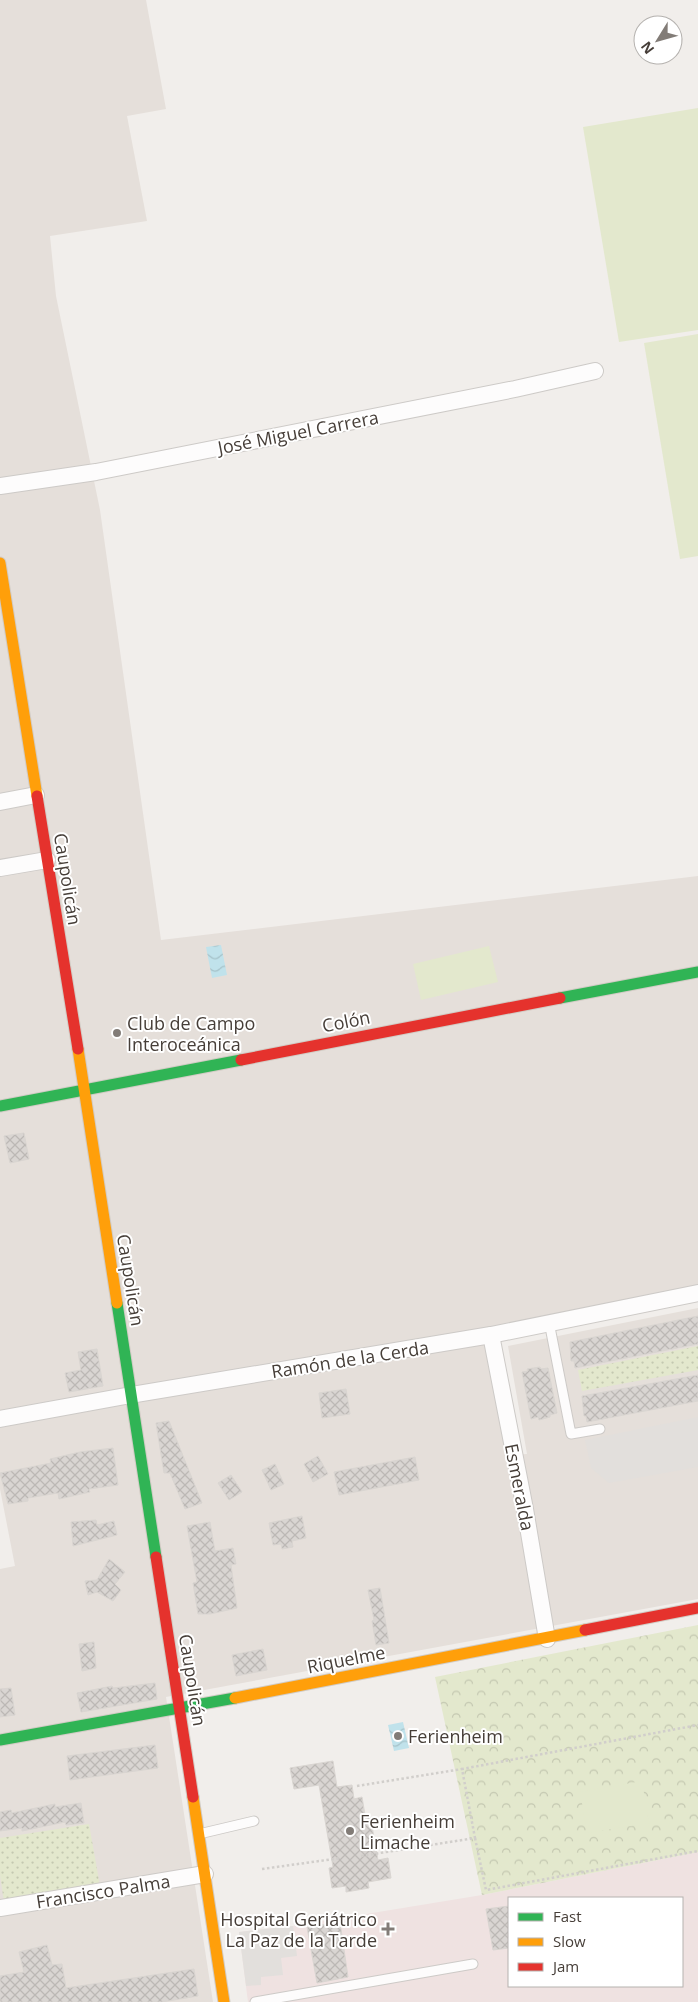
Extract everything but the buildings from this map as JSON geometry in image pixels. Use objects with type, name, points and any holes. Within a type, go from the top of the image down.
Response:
[{"type":"street","name":"José Miguel Carrera","points":[[0,486],[105,470],[516,389],[594,371]]},
{"type":"street","name":"Caupolicán","points":[[0,563],[84,1089],[224,2002]]},
{"type":"street","points":[[0,802],[36,795]]},
{"type":"street","points":[[0,868],[47,860]]},
{"type":"street","name":"Colón","points":[[0,1106],[698,972]]},
{"type":"street","name":"Ramón de la Cerda","points":[[0,1419],[131,1395],[491,1335],[698,1293]]},
{"type":"street","name":"Esmeralda","points":[[491,1335],[525,1509],[547,1639]]},
{"type":"street","name":"Riquelme","points":[[0,1740],[180,1710],[698,1608]]},
{"type":"street","name":"Francisco Palma","points":[[0,1908],[205,1874]]},
{"type":"lane","points":[[550,1322],[571,1434],[600,1429]]},
{"type":"lane","points":[[199,1834],[254,1822]]},
{"type":"lane","points":[[255,2002],[473,1964]]},
{"type":"path","points":[[357,1786],[462,1769],[698,1725]]},
{"type":"path","points":[[462,1769],[486,1890],[698,1851]]},
{"type":"path","points":[[361,1856],[475,1838]]},
{"type":"path","points":[[262,1869],[341,1858]]},
{"type":"shaded area","points":[[0,0],[146,0],[166,109],[127,116],[147,221],[50,236],[56,296],[100,510],[161,940],[698,876],[698,1285],[488,1329],[508,1455],[527,1454],[508,1346],[698,1308],[698,1599],[166,1697],[213,2002],[0,2002],[0,1569],[15,1566],[0,1489]]},
{"type":"shaded area","points":[[698,1417],[698,1467],[609,1483],[591,1468],[585,1440]]},
{"type":"shaded area","name":"Hospital Geriátrico La Paz de la Tarde","points":[[698,1852],[698,2002],[248,2002],[239,1932],[293,1926],[482,1895]]},
{"type":"shaded area","points":[[293,1926],[297,1956],[281,1958],[283,1975],[261,1977],[261,1985],[246,1986],[239,1932]]},
{"type":"green space","points":[[698,108],[698,330],[619,342],[583,127]]},
{"type":"green space","points":[[698,334],[698,556],[680,559],[644,343]]},
{"type":"green space","points":[[489,946],[498,982],[421,1000],[413,964]]},
{"type":"green space","points":[[698,1346],[698,1370],[582,1391],[578,1370]]},
{"type":"green space","points":[[698,1625],[698,1852],[482,1895],[435,1677]]},
{"type":"green space","points":[[642,1781],[649,1823],[587,1833],[580,1792]]},
{"type":"green space","points":[[89,1824],[100,1886],[4,1902],[0,1875],[0,1838]]},
{"type":"water","points":[[221,945],[227,975],[212,978],[206,947]]},
{"type":"water","name":"Ferienheim","points":[[403,1722],[409,1748],[394,1751],[388,1725]]},
{"type":"traffic: fast","points":[[560,998],[698,972]]},
{"type":"traffic: fast","points":[[0,1106],[241,1060]]},
{"type":"traffic: fast","points":[[117,1303],[156,1557]]},
{"type":"traffic: fast","points":[[0,1740],[235,1698]]},
{"type":"traffic: slow","points":[[0,563],[37,796]]},
{"type":"traffic: slow","points":[[78,1049],[117,1303]]},
{"type":"traffic: slow","points":[[235,1698],[585,1630]]},
{"type":"traffic: slow","points":[[193,1797],[224,2002]]},
{"type":"traffic: jam","points":[[37,796],[78,1049]]},
{"type":"traffic: jam","points":[[241,1060],[560,998]]},
{"type":"traffic: jam","points":[[156,1557],[193,1797]]},
{"type":"traffic: jam","points":[[585,1630],[698,1608]]},
{"type":"place","name":"Club de Campo Interoceánica","points":[[117,1033]]},
{"type":"place","name":"Ferienheim","points":[[398,1736]]},
{"type":"place","name":"Ferienheim Limache","points":[[350,1831]]},
{"type":"place","name":"Hospital Geriátrico La Paz de la Tarde","points":[[388,1929]]}]
